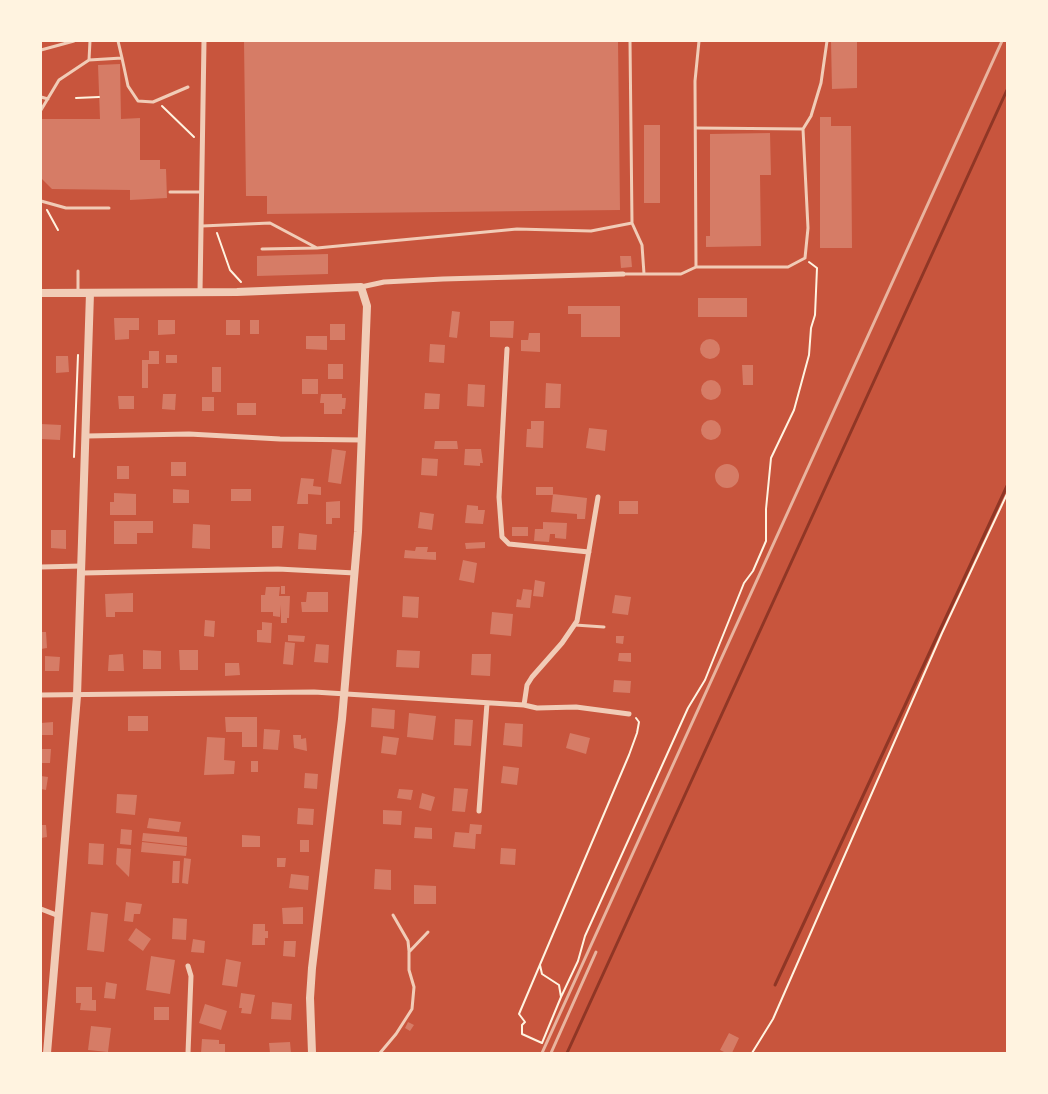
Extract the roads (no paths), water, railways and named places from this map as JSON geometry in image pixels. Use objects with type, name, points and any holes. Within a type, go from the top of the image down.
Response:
[{"type":"street","points":[[200,292],[204,41]]},
{"type":"street","points":[[41,292],[253,291],[361,287],[384,282],[623,274]]},
{"type":"street","points":[[312,1053],[310,998],[312,968],[344,693],[354,573],[362,440],[367,306],[361,287]]},
{"type":"street","points":[[47,1053],[77,696],[87,436],[90,293]]},
{"type":"street","points":[[507,349],[499,497],[502,537],[509,544],[589,552]]},
{"type":"street","points":[[87,436],[189,434],[280,439],[362,440]]},
{"type":"street","points":[[524,705],[527,685],[532,677],[575,625],[598,497]]},
{"type":"street","points":[[41,567],[82,570],[278,569],[354,573]]},
{"type":"street","points":[[41,696],[282,692],[344,693],[524,705],[537,708],[576,708],[629,714]]},
{"type":"street","points":[[479,811],[487,703]]},
{"type":"street","points":[[41,909],[59,916]]},
{"type":"street","points":[[188,966],[191,976],[188,1053]]},
{"type":"lane","points":[[41,50],[74,41]]},
{"type":"lane","points":[[89,60],[90,41]]},
{"type":"lane","points":[[118,41],[128,86],[138,101],[158,100],[188,87]]},
{"type":"lane","points":[[630,41],[632,223],[642,245],[644,274]]},
{"type":"lane","points":[[696,267],[696,73],[699,41]]},
{"type":"lane","points":[[623,274],[681,274],[696,267],[788,267],[805,258],[808,228],[803,129],[811,116],[821,84],[827,41]]},
{"type":"lane","points":[[41,110],[59,80],[89,60],[122,58]]},
{"type":"lane","points":[[41,97],[48,99]]},
{"type":"lane","points":[[697,128],[803,129]]},
{"type":"lane","points":[[170,192],[202,192]]},
{"type":"lane","points":[[42,201],[66,208],[109,208]]},
{"type":"lane","points":[[202,226],[270,223],[318,248]]},
{"type":"lane","points":[[262,249],[318,248],[489,231],[535,229],[591,231],[632,223]]},
{"type":"lane","points":[[78,271],[78,293]]},
{"type":"lane","points":[[575,625],[604,627]]},
{"type":"lane","points":[[380,1053],[396,1034],[412,1009],[414,987],[409,970],[408,941],[393,915]]},
{"type":"lane","points":[[409,952],[428,932]]},
{"type":"waterway","points":[[567,1053],[1007,90]]},
{"type":"waterway","points":[[775,985],[1007,486]]},
{"type":"railway","points":[[542,1053],[1002,41]]},
{"type":"railway","points":[[551,1053],[596,952]]}]
